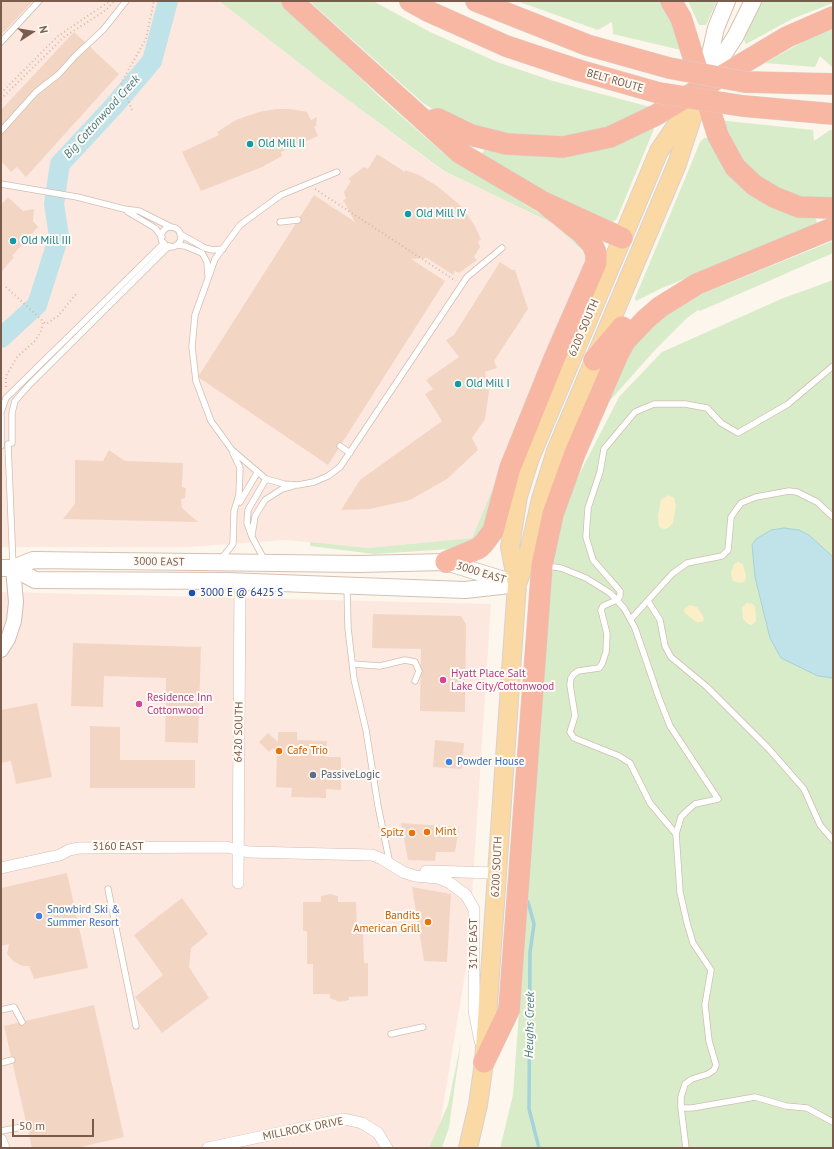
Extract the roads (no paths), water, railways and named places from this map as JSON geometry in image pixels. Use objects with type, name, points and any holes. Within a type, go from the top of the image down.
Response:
[{"type":"highway","points":[[292,1],[460,153],[543,202],[622,238]]},
{"type":"highway","name":"BELT ROUTE","points":[[410,1],[430,12],[506,46],[578,70],[659,93],[743,106],[833,114]]},
{"type":"highway","points":[[476,1],[587,45],[669,68],[745,82],[833,84]]},
{"type":"highway","points":[[671,1],[681,18],[718,136],[735,168],[754,185],[774,197],[800,207],[833,208]]},
{"type":"highway","points":[[426,122],[438,119],[471,135],[507,144],[563,147],[610,137],[656,115],[787,37],[833,17]]},
{"type":"highway","points":[[446,562],[478,548],[493,531],[510,468],[554,359],[596,263],[596,253],[592,244],[582,233],[543,202]]},
{"type":"highway","points":[[484,1062],[509,1010],[542,565],[548,531],[558,498],[618,354],[625,341],[646,319],[660,307],[697,284],[833,228]]},
{"type":"highway","points":[[594,360],[637,311],[660,296],[680,287],[697,284]]},
{"type":"main road","name":"6200 SOUTH","points":[[517,584],[530,548],[534,523],[550,469],[594,360],[678,164],[702,87],[716,28],[727,1]]},
{"type":"main road","name":"6200 SOUTH","points":[[468,1148],[478,1105],[484,1062],[517,584],[510,547],[518,496],[540,434],[659,151],[735,37],[753,1]]},
{"type":"main road","points":[[446,562],[475,558],[490,550],[502,532],[518,496]]},
{"type":"main road","name":"3000 EAST","points":[[7,568],[33,560],[359,564],[446,562],[517,584]]},
{"type":"main road","name":"3000 EAST","points":[[7,568],[35,580],[240,582],[465,590],[517,584]]},
{"type":"street","points":[[1,650],[8,639],[14,621],[16,602],[7,568]]},
{"type":"street","name":"6420 SOUTH","points":[[238,883],[240,582]]},
{"type":"street","name":"3160 EAST","points":[[1,868],[79,848],[226,847],[238,849]]},
{"type":"street","name":"3170 EAST","points":[[238,849],[249,852],[372,855],[382,859],[403,872],[415,876],[438,878],[450,883],[466,895],[474,909],[474,1011],[484,1062]]},
{"type":"street","points":[[403,872],[427,870],[497,873]]},
{"type":"street","name":"MILLROCK DRIVE","points":[[208,1148],[344,1119],[362,1123],[378,1133],[387,1148]]},
{"type":"lane","points":[[1,42],[39,1]]},
{"type":"lane","points":[[1,131],[36,92],[59,74],[75,56],[103,30],[126,1]]},
{"type":"lane","points":[[298,485],[284,484],[266,479],[257,473],[232,450],[211,421],[196,381],[192,347],[195,315],[215,259],[240,225],[272,200],[337,172]]},
{"type":"lane","points":[[1,184],[77,197],[124,210],[139,211],[177,229],[180,234],[205,248],[213,250],[223,249]]},
{"type":"lane","points":[[124,210],[155,228],[165,242],[185,246],[202,254],[207,262],[208,280]]},
{"type":"lane","points":[[280,222],[298,220]]},
{"type":"lane","points":[[165,242],[163,231],[171,227]]},
{"type":"lane","points":[[176,245],[180,241],[180,234]]},
{"type":"lane","points":[[7,568],[6,445],[1,412],[4,397],[165,242]]},
{"type":"lane","points":[[6,445],[15,401],[165,242]]},
{"type":"lane","points":[[252,537],[255,516],[265,500],[282,489],[314,482],[328,476],[340,467],[466,277],[502,248]]},
{"type":"lane","points":[[676,834],[650,803],[630,763],[619,756],[592,744],[581,742],[570,735],[575,716],[570,685],[571,678],[578,671],[599,668],[602,664],[607,638],[601,610],[608,603],[617,600],[620,596],[620,591],[593,560],[586,537],[588,508],[600,472],[604,449],[635,412],[654,404],[699,405],[707,408],[721,423],[738,433],[788,404],[833,366]]},
{"type":"lane","points":[[340,446],[350,453]]},
{"type":"lane","points":[[218,562],[233,544],[234,511],[239,495],[240,468],[232,450]]},
{"type":"lane","points":[[234,511],[257,473]]},
{"type":"lane","points":[[266,479],[248,510],[247,523],[252,537],[266,563]]},
{"type":"lane","points":[[631,620],[672,574],[687,563],[722,556],[728,550],[731,517],[735,509],[741,503],[756,497],[788,490],[797,492],[817,502],[833,517]]},
{"type":"lane","points":[[542,565],[561,568],[586,578],[610,593],[624,608],[631,620],[670,726],[718,799],[696,804],[689,808],[681,817],[676,834],[680,892],[687,923],[693,943],[711,970],[705,1005],[709,1041],[716,1065],[714,1070],[708,1074],[692,1079],[685,1084],[680,1097],[686,1148]]},
{"type":"lane","points":[[347,586],[348,628],[353,664],[390,865]]},
{"type":"lane","points":[[648,601],[660,620],[665,646],[671,657],[707,687],[768,748],[804,789],[817,820],[833,840]]},
{"type":"lane","points":[[353,664],[380,666],[405,660],[415,662],[419,671],[415,681]]},
{"type":"lane","points":[[108,889],[136,1026]]},
{"type":"lane","points":[[1,1010],[14,1008],[22,1022]]},
{"type":"lane","points":[[392,1034],[423,1027]]},
{"type":"lane","points":[[1,1063],[12,1060]]},
{"type":"lane","points":[[681,1108],[692,1108],[755,1097],[786,1106],[807,1108],[833,1122]]},
{"type":"lane","points":[[1,1131],[27,1126]]},
{"type":"water","points":[[784,528],[799,530],[809,535],[833,557],[833,678],[818,676],[781,658],[770,638],[755,577],[752,545],[756,539],[771,530]]},
{"type":"waterway","name":"Big Cottonwood Creek","points":[[1,338],[37,305],[59,236],[54,204],[60,164],[112,108],[152,61],[168,1]]},
{"type":"waterway","name":"Heughs Creek","points":[[528,902],[534,924],[530,952],[529,1109],[539,1148]]},
{"type":"place","name":"Old Mill II","points":[[250,144]]},
{"type":"place","name":"Old Mill IV","points":[[408,214]]},
{"type":"place","name":"Old Mill III","points":[[13,241]]},
{"type":"place","name":"Old Mill I","points":[[458,384]]},
{"type":"place","name":"3000 E @ 6425 S","points":[[192,593]]},
{"type":"place","name":"Hyatt Place Salt Lake City/Cottonwood","points":[[443,680]]},
{"type":"place","name":"Residence Inn Cottonwood","points":[[139,704]]},
{"type":"place","name":"Cafe Trio","points":[[279,751]]},
{"type":"place","name":"Powder House","points":[[449,762]]},
{"type":"place","name":"PassiveLogic","points":[[313,775]]},
{"type":"place","name":"Mint","points":[[427,832]]},
{"type":"place","name":"Spitz","points":[[412,833]]},
{"type":"place","name":"Snowbird Ski & Summer Resort","points":[[39,916]]},
{"type":"place","name":"Bandits American Grill","points":[[428,922]]}]
